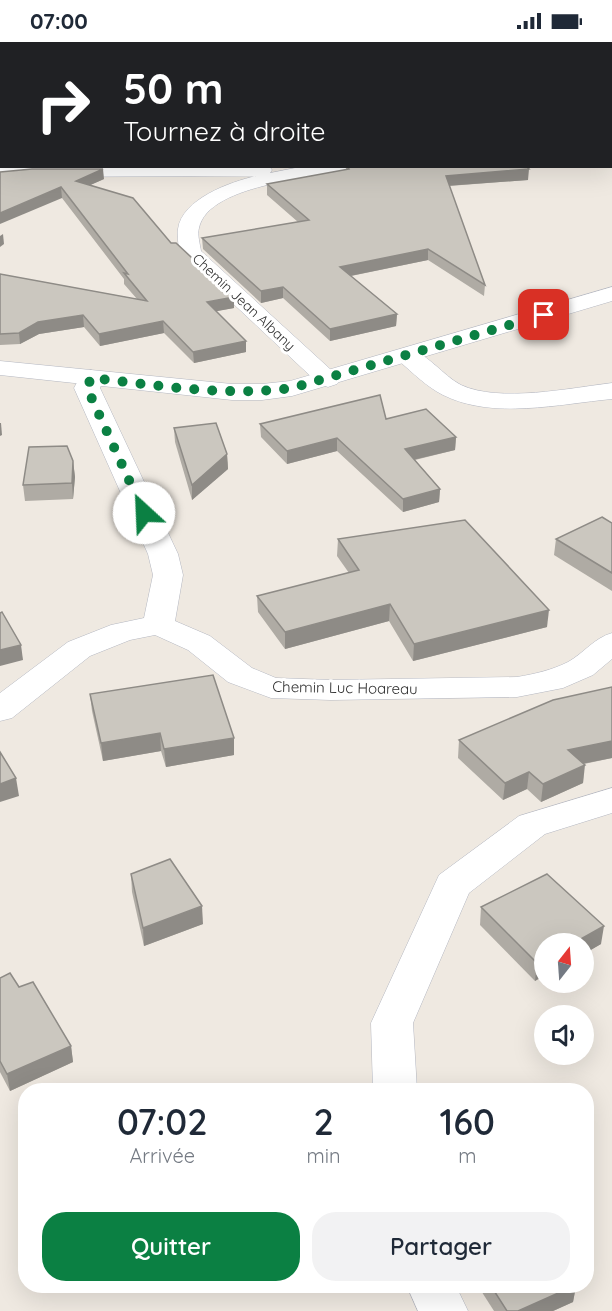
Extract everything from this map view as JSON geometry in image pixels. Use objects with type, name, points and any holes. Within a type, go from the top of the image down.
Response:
[{"type":"street","name":"Chemin Jean Albany","points":[[328,379],[190,253],[185,239],[189,225],[204,206],[230,189],[257,180],[345,168]]},
{"type":"street","points":[[0,171],[267,170],[300,173]]},
{"type":"street","points":[[0,368],[262,392],[292,388],[328,379],[612,294]]},
{"type":"street","points":[[408,356],[452,390],[486,399],[525,400],[612,391]]},
{"type":"street","points":[[0,710],[80,649],[122,632],[158,625],[168,575],[163,554],[87,388],[91,378]]},
{"type":"street","name":"Chemin Luc Hoareau","points":[[158,625],[200,643],[240,675],[271,688],[330,690],[517,687],[550,681],[580,668],[612,643]]},
{"type":"street","points":[[395,1083],[392,1023],[453,885],[532,825],[612,800]]},
{"type":"street","points":[[435,1293],[443,1311]]},
{"type":"building","points":[[32,169],[103,169],[76,181],[133,198],[171,243],[176,243],[234,297],[207,302],[246,341],[193,352],[163,321],[99,334],[83,315],[38,322],[19,333],[0,334],[0,274],[147,301],[61,187],[0,213],[0,172]]},
{"type":"building","points":[[349,169],[529,169],[446,176],[485,285],[428,249],[340,267],[397,314],[330,329],[283,287],[261,291],[202,238],[309,220],[267,184]]},
{"type":"building","points":[[380,395],[386,419],[426,409],[456,437],[405,449],[440,489],[403,499],[337,438],[287,451],[260,424]]},
{"type":"building","points":[[216,423],[227,454],[192,485],[174,428]]},
{"type":"building","points":[[67,446],[73,461],[72,483],[23,485],[29,447]]},
{"type":"building","points":[[602,517],[612,523],[612,573],[556,539]]},
{"type":"building","points":[[465,520],[549,610],[414,644],[390,604],[285,632],[257,596],[359,570],[338,539]]},
{"type":"building","points":[[2,612],[21,645],[0,650],[0,613]]},
{"type":"building","points":[[213,675],[234,738],[164,749],[160,733],[101,743],[90,694]]},
{"type":"building","points":[[612,687],[612,741],[568,750],[585,765],[543,784],[529,772],[505,783],[459,740],[553,700]]},
{"type":"building","points":[[0,752],[16,778],[0,784]]},
{"type":"building","points":[[170,859],[202,906],[143,928],[131,874]]},
{"type":"building","points":[[547,874],[604,926],[592,933],[534,933],[534,960],[481,907]]},
{"type":"building","points":[[10,973],[19,987],[33,982],[71,1046],[7,1074],[0,1061],[0,978]]},
{"type":"building","points":[[495,1293],[558,1293],[518,1311],[507,1311]]},
{"type":"route","points":[[144,513],[87,388],[91,378],[232,392],[262,392],[292,388],[544,315]]}]
